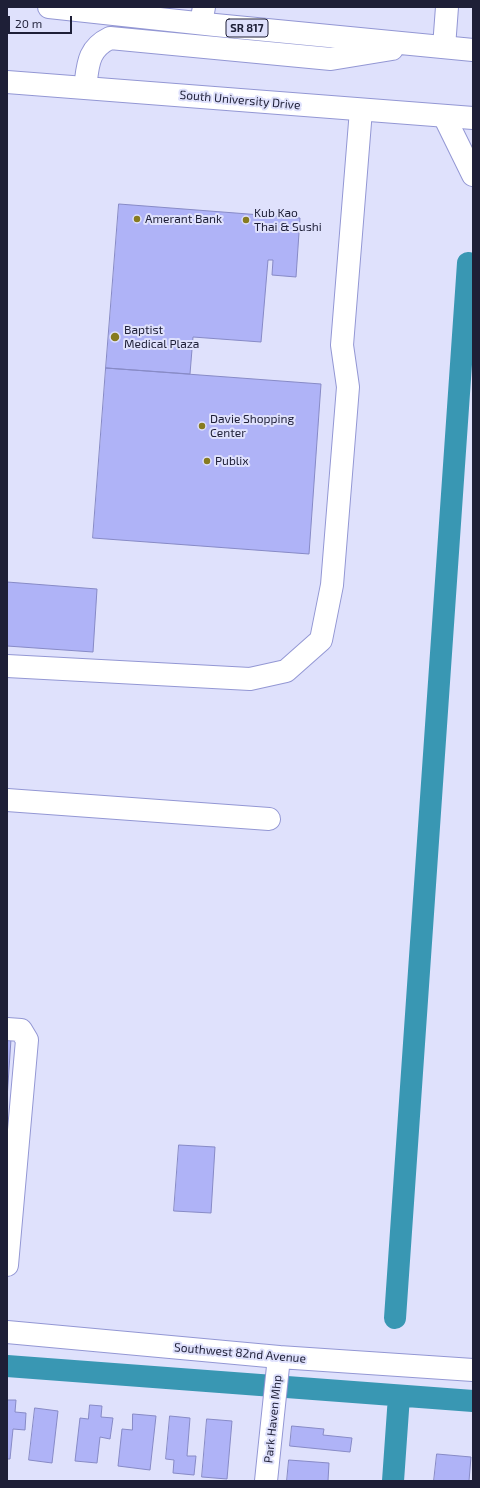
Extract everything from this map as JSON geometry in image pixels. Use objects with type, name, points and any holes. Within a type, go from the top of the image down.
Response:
[{"type":"main road","name":"SR 817","points":[[49,7],[202,15],[417,44],[473,50]]},
{"type":"main road","points":[[444,46],[447,7]]},
{"type":"main road","points":[[85,88],[90,58],[93,50],[99,44],[110,38],[332,59],[417,44]]},
{"type":"main road","name":"South University Drive","points":[[7,82],[473,118]]},
{"type":"main road","points":[[7,666],[250,680],[286,671],[321,640],[332,585],[343,457],[348,387],[342,345],[361,110]]},
{"type":"main road","points":[[444,116],[473,175]]},
{"type":"main road","points":[[7,800],[269,819]]},
{"type":"main road","points":[[7,1029],[22,1030],[27,1040],[7,1265]]},
{"type":"main road","name":"Southwest 82nd Avenue","points":[[7,1332],[279,1358],[473,1370]]},
{"type":"main road","name":"Park Haven Mhp","points":[[266,1481],[279,1358]]},
{"type":"building","points":[[119,204],[300,218],[296,277],[272,275],[273,260],[268,260],[261,342],[193,337],[190,374],[106,368]]},
{"type":"building","name":"Publix","points":[[106,368],[321,384],[309,554],[93,538]]},
{"type":"building","points":[[7,582],[97,589],[93,652],[7,646]]},
{"type":"building","points":[[7,1039],[11,1039],[7,1099]]},
{"type":"building","points":[[179,1145],[215,1147],[211,1213],[174,1211]]},
{"type":"building","points":[[7,1400],[16,1400],[15,1412],[26,1413],[25,1430],[13,1429],[10,1459],[7,1459]]},
{"type":"building","points":[[90,1405],[102,1406],[101,1417],[113,1418],[110,1439],[100,1437],[97,1463],[75,1461],[80,1418],[88,1419]]},
{"type":"building","points":[[35,1408],[58,1411],[52,1463],[29,1460]]},
{"type":"building","points":[[133,1414],[156,1416],[150,1470],[118,1466],[122,1429],[132,1430]]},
{"type":"building","points":[[170,1416],[190,1418],[187,1456],[196,1456],[194,1475],[173,1473],[174,1460],[166,1459]]},
{"type":"building","points":[[207,1419],[232,1421],[227,1479],[202,1477]]},
{"type":"building","points":[[292,1426],[324,1429],[323,1435],[352,1438],[350,1452],[290,1446]]},
{"type":"building","points":[[437,1454],[471,1457],[469,1481],[434,1481]]},
{"type":"building","points":[[289,1460],[329,1463],[328,1481],[287,1481]]},
{"type":"waterway","points":[[395,1318],[468,263]]},
{"type":"waterway","points":[[7,1366],[473,1401]]},
{"type":"waterway","points":[[393,1481],[399,1396]]},
{"type":"place","name":"Amerant Bank","points":[[137,219]]},
{"type":"place","name":"Kub Kao Thai & Sushi","points":[[246,220]]},
{"type":"place","name":"Baptist Medical Plaza","points":[[115,337]]},
{"type":"place","name":"Davie Shopping Center","points":[[202,426]]},
{"type":"place","name":"Publix","points":[[207,461]]}]
